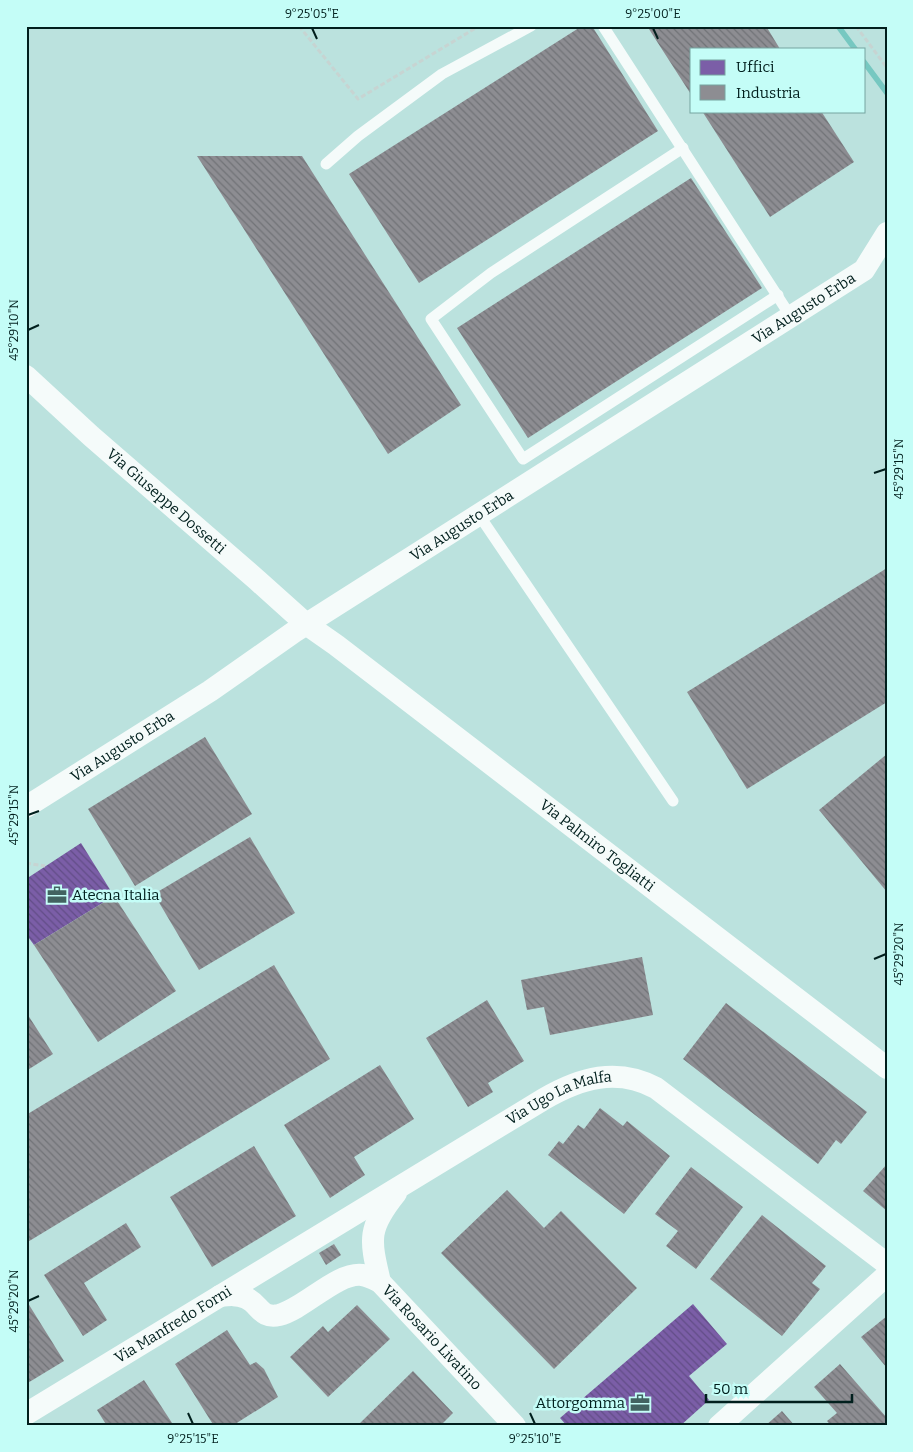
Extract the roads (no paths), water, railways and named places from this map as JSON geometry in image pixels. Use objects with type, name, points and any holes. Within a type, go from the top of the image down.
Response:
[{"type":"street","name":"Via Augusto Erba","points":[[26,807],[210,690],[306,624],[864,270],[887,234]]},
{"type":"street","name":"Via Giuseppe Dossetti","points":[[26,376],[91,436],[306,624]]},
{"type":"street","name":"Via Palmiro Togliatti","points":[[306,624],[336,645],[887,1068]]},
{"type":"street","name":"Via Ugo La Malfa","points":[[220,1296],[556,1092],[600,1077],[616,1076],[644,1082],[665,1094],[887,1264]]},
{"type":"street","name":"Via Rosario Livatino","points":[[401,1186],[383,1211],[374,1229],[372,1247],[380,1282],[515,1426]]},
{"type":"street","name":"Via Manfredo Forni","points":[[26,1414],[220,1296],[235,1295],[245,1298],[264,1314],[274,1316],[291,1310],[339,1281],[354,1275],[368,1276],[380,1282]]},
{"type":"street","points":[[719,1426],[887,1275]]},
{"type":"lane","points":[[326,164],[358,136],[442,74],[531,26]]},
{"type":"lane","points":[[604,26],[792,316]]},
{"type":"lane","points":[[682,148],[491,273],[431,319],[492,414],[523,459],[778,295]]},
{"type":"lane","points":[[478,515],[673,801]]},
{"type":"waterway","points":[[838,26],[854,48]]},
{"type":"waterway","points":[[866,65],[887,93]]},
{"type":"place","name":"Atecna Italia","points":[[57,895]]},
{"type":"place","name":"Attorgomma","points":[[640,1403]]}]
